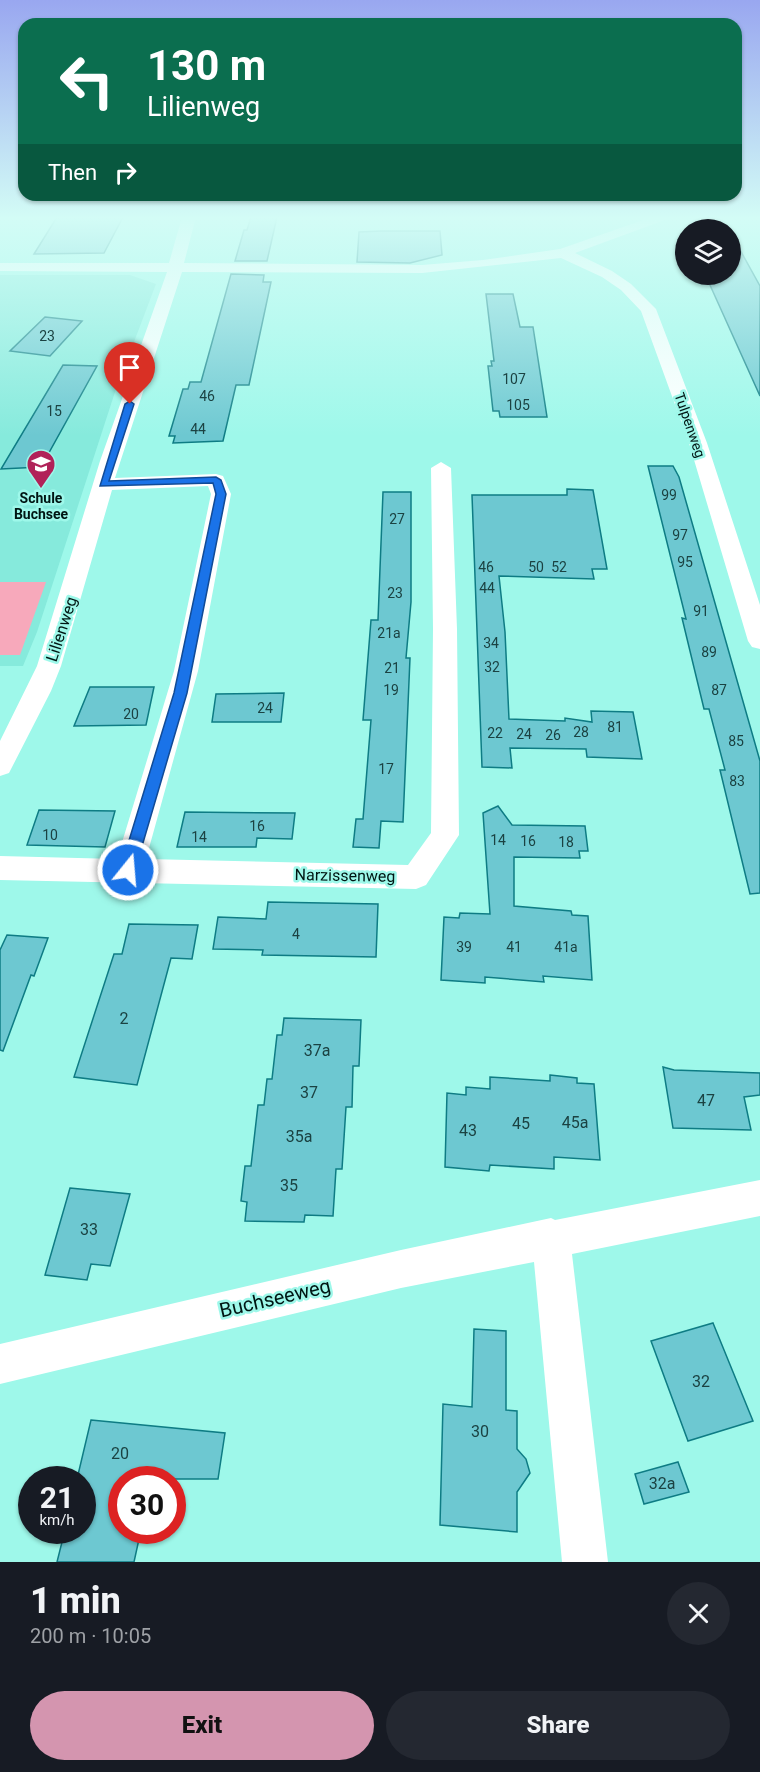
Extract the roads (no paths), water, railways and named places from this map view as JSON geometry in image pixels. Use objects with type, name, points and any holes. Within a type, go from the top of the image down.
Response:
[{"type":"street","name":"Lilienweg","points":[[0,766],[39,691],[49,666],[69,606],[103,484],[168,290]]},
{"type":"street","name":"Tulpenweg","points":[[629,290],[648,309],[698,443],[760,641]]},
{"type":"street","name":"Narzissenweg","points":[[0,868],[416,877],[445,835],[445,629],[441,468]]},
{"type":"street","points":[[103,484],[216,480],[221,494],[170,737],[128,870]]},
{"type":"street","name":"Buchseeweg","points":[[0,1364],[401,1269],[551,1237],[760,1198]]},
{"type":"street","points":[[551,1237],[585,1562]]},
{"type":"place","name":"Schule Buchsee","points":[[41,490]]}]
